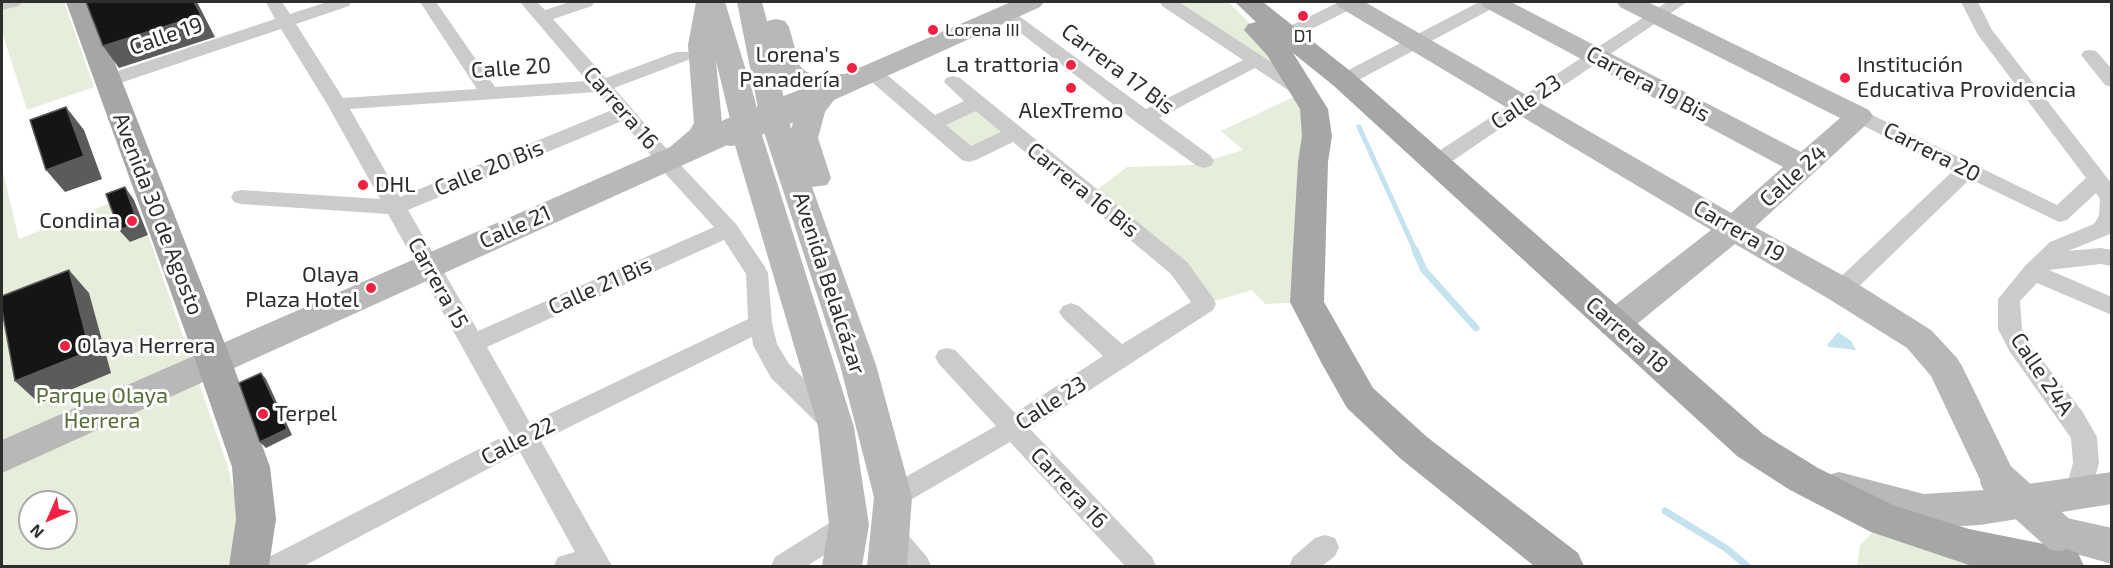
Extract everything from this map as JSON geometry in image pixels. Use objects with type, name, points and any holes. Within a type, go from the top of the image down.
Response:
[{"type":"main road","name":"Avenida 30 de Agosto","points":[[78,2],[214,362],[251,467],[256,519],[249,567]]},
{"type":"main road","points":[[668,162],[702,135],[708,123],[701,45],[711,2]]},
{"type":"main road","name":"Avenida Belalcázar","points":[[711,2],[741,100],[747,135],[836,427],[849,525],[842,567]]},
{"type":"main road","name":"Avenida Belalcázar","points":[[750,2],[775,123],[858,365],[890,533]]},
{"type":"main road","points":[[763,2],[772,12],[787,69],[795,77],[838,88]]},
{"type":"main road","points":[[1228,2],[1278,51],[1309,100],[1317,136],[1313,162],[1307,302],[1360,398],[1414,448],[1564,567]]},
{"type":"main road","name":"Carrera 18","points":[[1248,2],[1344,80],[1750,445],[1804,479],[1885,520],[1969,547],[2081,547]]},
{"type":"main road","name":"Carrera 19","points":[[1349,2],[1733,229],[1841,290],[1919,339],[1945,368],[1998,479],[2081,547]]},
{"type":"main road","name":"Carrera 19 Bis","points":[[1492,2],[1804,166]]},
{"type":"main road","name":"Carrera 20","points":[[1629,2],[1668,9],[1860,116]]},
{"type":"main road","name":"Calle 21","points":[[2,458],[427,266],[668,162],[731,132],[838,88],[1012,7]]},
{"type":"main road","points":[[838,88],[811,111],[803,138],[856,307],[858,365]]},
{"type":"main road","points":[[1309,100],[1337,97],[1368,102]]},
{"type":"main road","name":"Calle 24","points":[[1614,324],[1733,229],[1860,116]]},
{"type":"main road","points":[[1804,479],[1924,511],[1980,508],[2095,490]]},
{"type":"street","points":[[2,5],[13,2]]},
{"type":"street","name":"Carrera 15","points":[[274,2],[337,104],[525,437],[587,564]]},
{"type":"street","name":"Calle 19","points":[[107,81],[343,2]]},
{"type":"street","points":[[428,2],[489,93]]},
{"type":"street","name":"Carrera 16","points":[[528,2],[728,229],[757,273],[760,323],[765,345],[780,371],[836,427]]},
{"type":"street","points":[[541,17],[586,2]]},
{"type":"street","points":[[1168,2],[1256,60],[1309,100]]},
{"type":"street","points":[[1286,35],[1349,2]]},
{"type":"street","points":[[1344,80],[1492,2]]},
{"type":"street","points":[[1970,2],[1984,30],[2098,179]]},
{"type":"street","name":"Carrera 17 Bis","points":[[1012,7],[1143,118],[1204,161]]},
{"type":"street","name":"Calle 23","points":[[1435,163],[1668,9]]},
{"type":"street","points":[[2112,56],[2090,55],[2112,81]]},
{"type":"street","name":"Calle 20","points":[[337,104],[603,87],[681,56]]},
{"type":"street","points":[[1143,118],[1256,60]]},
{"type":"street","name":"Carrera 16 Bis","points":[[953,82],[1179,268],[1205,304]]},
{"type":"street","points":[[838,88],[933,124],[969,155],[1014,133]]},
{"type":"street","points":[[933,124],[978,102]]},
{"type":"street","name":"Calle 20 Bis","points":[[241,197],[395,207],[625,112]]},
{"type":"street","name":"Carrera 20","points":[[1860,116],[2059,215],[2098,179]]},
{"type":"street","points":[[1841,290],[1967,170]]},
{"type":"street","name":"Calle 24A","points":[[2095,490],[2086,463],[2084,437],[2073,418],[2022,352],[2010,329],[2009,299],[2058,247],[2102,229],[2110,216],[2110,199],[2098,179]]},
{"type":"street","name":"Calle 21 Bis","points":[[472,344],[728,229]]},
{"type":"street","points":[[2038,267],[2100,256],[2112,258]]},
{"type":"street","points":[[2038,267],[2112,307]]},
{"type":"street","name":"Calle 23","points":[[890,533],[1013,428],[1205,304]]},
{"type":"street","points":[[1071,312],[1120,357]]},
{"type":"street","name":"Calle 22","points":[[279,567],[525,437],[760,323]]},
{"type":"street","name":"Carrera 16","points":[[947,357],[1142,567]]},
{"type":"street","points":[[785,567],[849,525]]},
{"type":"street","points":[[890,533],[917,567]]},
{"type":"street","points":[[1303,567],[1325,547]]},
{"type":"green space","points":[[2,2],[64,2],[94,87],[27,110],[2,32]]},
{"type":"green space","points":[[1168,2],[1228,2],[1278,51],[1304,92]]},
{"type":"green space","points":[[1304,92],[1307,302],[1265,304],[1252,290],[1205,304],[1090,195],[1127,167],[1193,165],[1243,150],[1221,131]]},
{"type":"green space","points":[[978,102],[1014,133],[969,155],[933,124]]},
{"type":"green space","name":"Parque Olaya Herrera","points":[[2,168],[19,239],[133,194],[130,242],[148,235],[228,467],[236,501],[236,543],[230,566],[2,566]]},
{"type":"green space","points":[[1885,520],[1969,547],[2064,566],[1857,566],[1860,545]]},
{"type":"water","points":[[1838,332],[1851,341],[1856,350],[1827,345]]},
{"type":"building","points":[[86,2],[194,2],[201,15],[103,46]]},
{"type":"building","points":[[66,107],[84,156],[46,170],[30,120]]},
{"type":"building","points":[[125,187],[138,223],[119,230],[106,194]]},
{"type":"building","points":[[69,270],[90,351],[15,381],[2,310],[2,296]]},
{"type":"building","name":"Terpel","points":[[261,373],[287,429],[260,442],[239,383]]},
{"type":"waterway","points":[[1359,127],[1416,252]]},
{"type":"waterway","points":[[1415,250],[1424,270],[1476,328]]},
{"type":"waterway","points":[[1665,511],[1727,549],[1747,566]]},
{"type":"place","name":"D1","points":[[1303,16]]},
{"type":"place","name":"Lorena III","points":[[933,30]]},
{"type":"place","name":"La trattoria","points":[[1071,65]]},
{"type":"place","name":"Lorena's Panadería","points":[[852,68]]},
{"type":"place","name":"Institución Educativa Providencia","points":[[1845,78]]},
{"type":"place","name":"AlexTremo","points":[[1071,88]]},
{"type":"place","name":"DHL","points":[[363,185]]},
{"type":"place","name":"Condina","points":[[132,221]]},
{"type":"place","name":"Olaya Plaza Hotel","points":[[371,288]]},
{"type":"place","name":"Olaya Herrera","points":[[65,346]]},
{"type":"place","name":"Terpel","points":[[263,414]]}]
